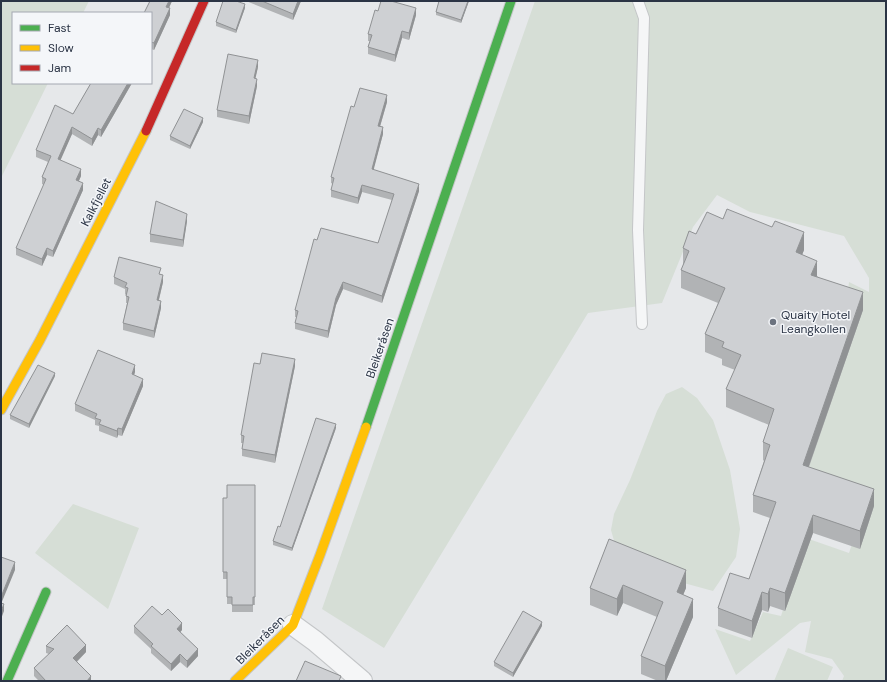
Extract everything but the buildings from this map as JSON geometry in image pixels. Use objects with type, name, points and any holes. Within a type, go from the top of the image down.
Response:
[{"type":"street","name":"Kalkfjellet","points":[[1,410],[40,340],[146,131],[204,1]]},
{"type":"street","name":"Bleikeråsen","points":[[235,681],[293,625],[320,555],[384,376],[511,1]]},
{"type":"street","points":[[7,681],[46,592]]},
{"type":"street","points":[[293,625],[314,641],[354,678]]},
{"type":"lane","points":[[638,1],[644,18],[638,230],[642,324]]},
{"type":"shaded area","points":[[1,1],[89,1],[84,12],[12,12],[12,84],[48,84],[1,178]]},
{"type":"shaded area","points":[[535,1],[886,1],[886,681],[842,681],[844,676],[832,659],[805,652],[811,621],[800,623],[736,675],[715,629],[750,641],[763,612],[781,616],[806,538],[849,553],[862,514],[801,490],[860,306],[846,308],[849,282],[869,292],[869,278],[844,236],[750,212],[717,195],[693,227],[662,303],[588,313],[384,648],[322,609]]},
{"type":"shaded area","points":[[682,387],[697,398],[713,420],[730,470],[740,529],[736,557],[713,591],[618,565],[617,551],[611,530],[614,514],[630,480],[657,411],[666,394]]},
{"type":"shaded area","points":[[73,504],[139,528],[108,609],[35,553]]},
{"type":"shaded area","points":[[788,648],[833,667],[827,681],[774,681]]},
{"type":"traffic: fast","points":[[366,427],[511,1]]},
{"type":"traffic: fast","points":[[7,681],[46,592]]},
{"type":"traffic: slow","points":[[1,410],[40,340],[146,131]]},
{"type":"traffic: slow","points":[[235,681],[293,625],[366,427]]},
{"type":"traffic: jam","points":[[146,131],[204,1]]},
{"type":"place","name":"Quaity Hotel Leangkollen","points":[[773,322]]}]
